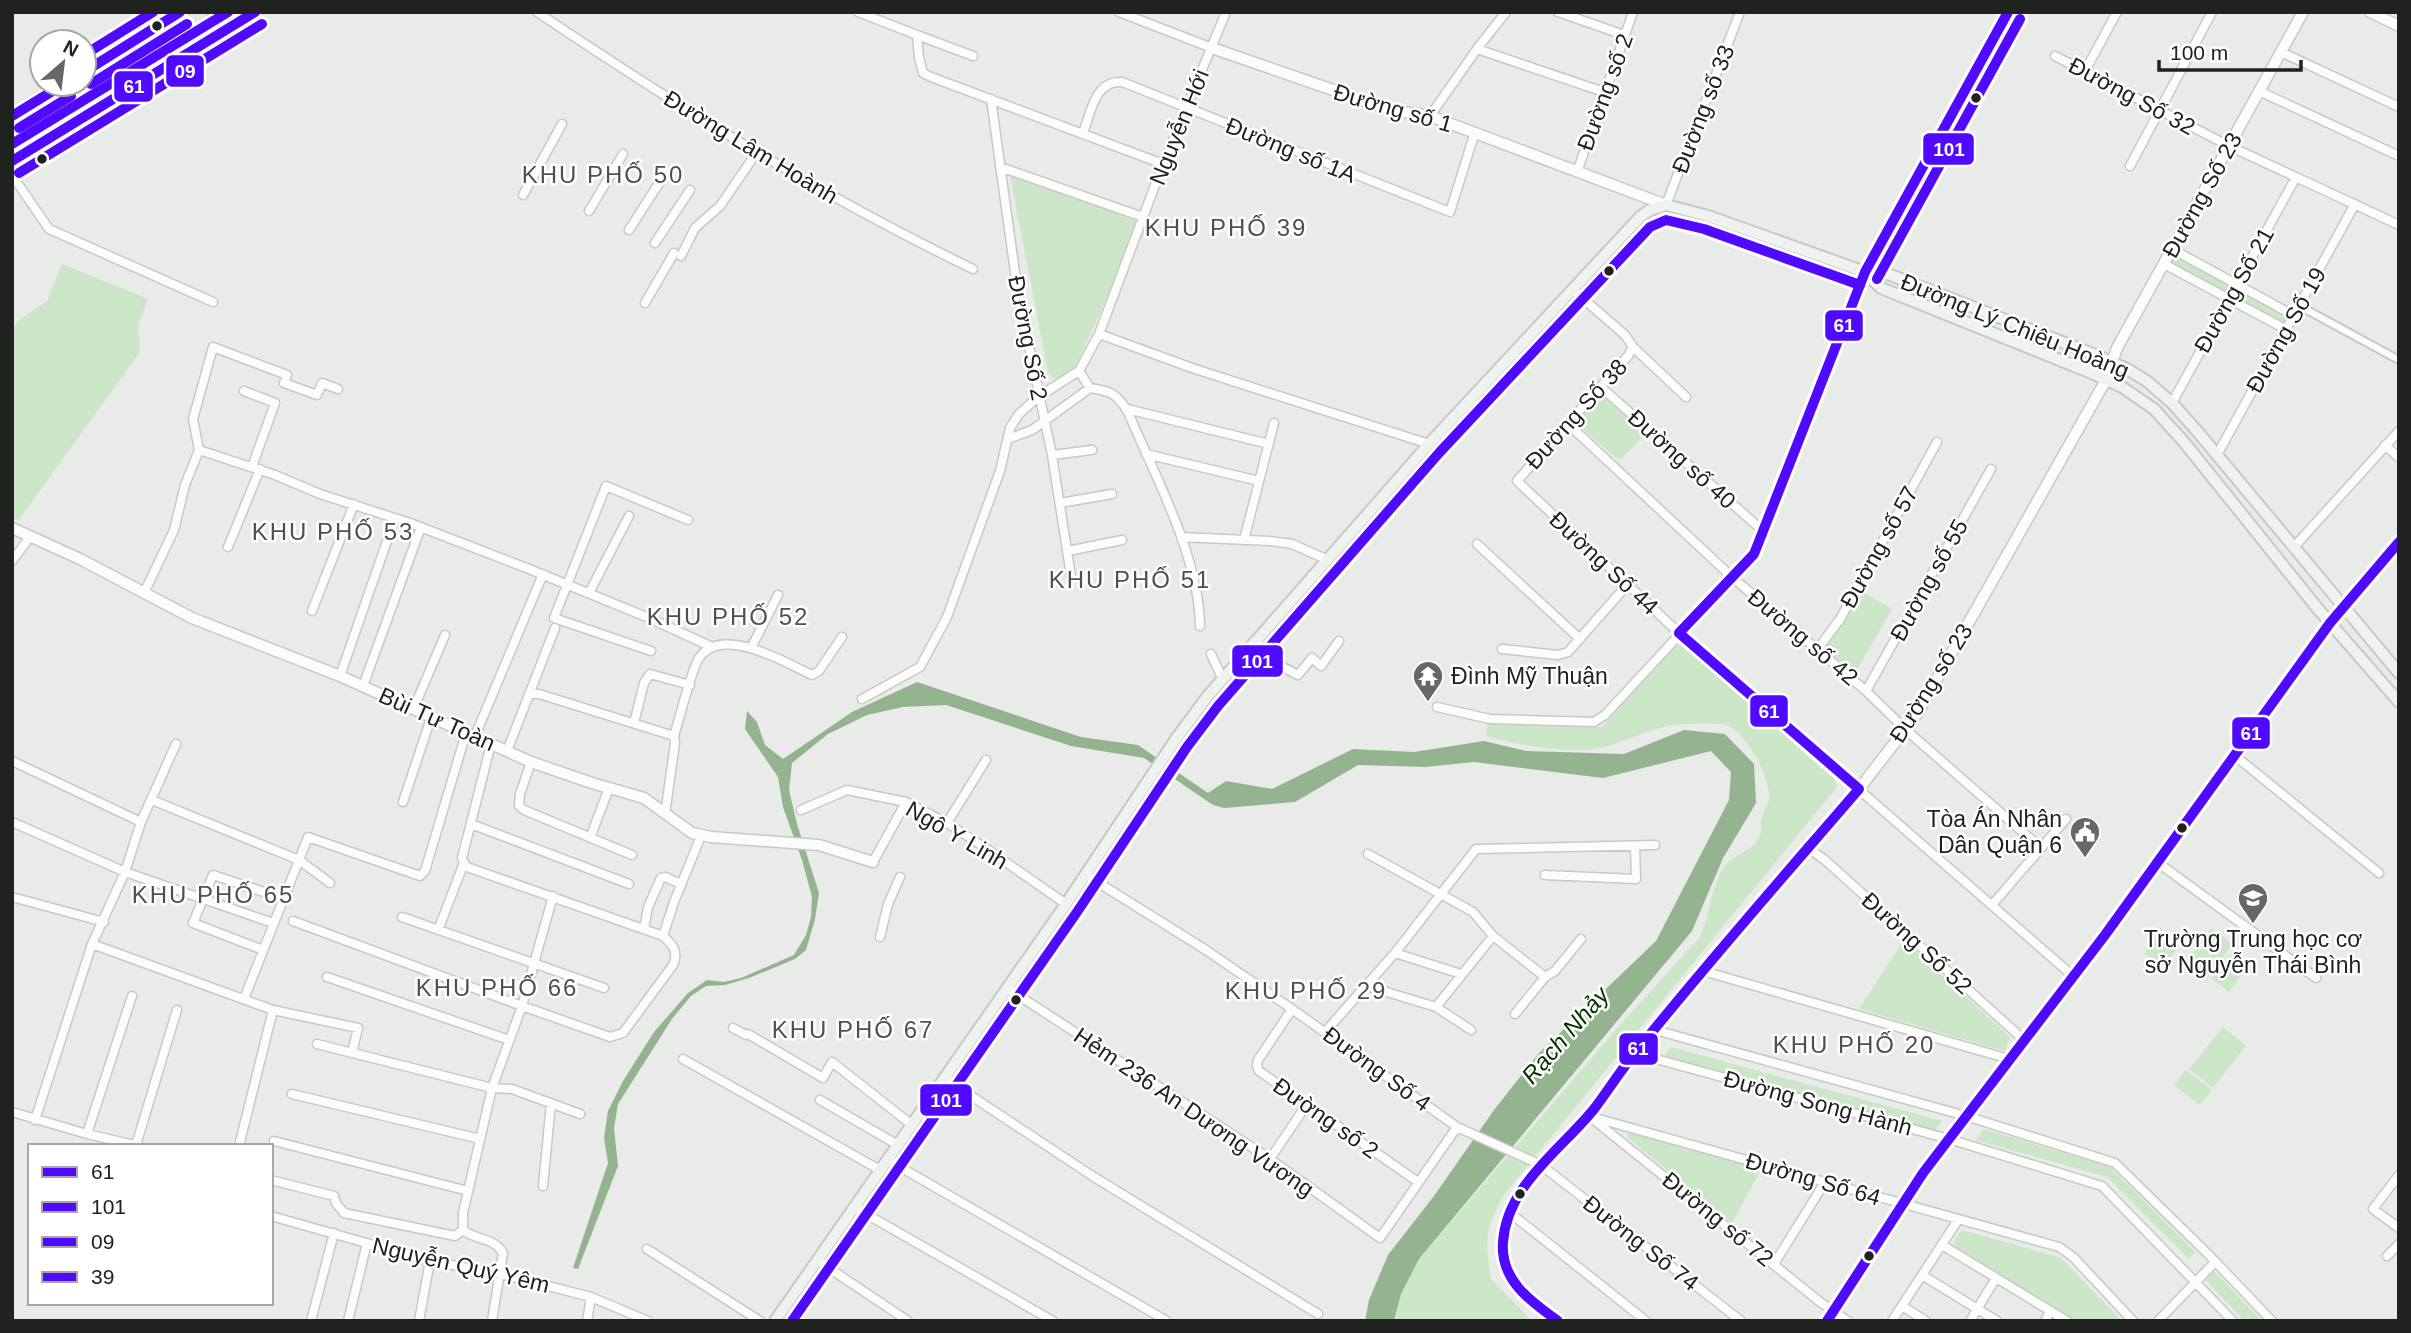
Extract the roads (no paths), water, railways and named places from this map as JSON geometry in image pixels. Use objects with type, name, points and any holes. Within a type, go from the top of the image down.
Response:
[{"type":"main road","points":[[98,63],[180,12]]},
{"type":"main road","points":[[12,147],[233,12]]},
{"type":"main road","points":[[12,161],[255,12]]},
{"type":"main road","points":[[775,1321],[1086,875],[1176,739],[1222,678],[1429,444],[1572,289],[1641,216],[1666,205],[1708,216],[1865,272],[2008,12]]},
{"type":"main road","points":[[12,131],[200,13]]},
{"type":"main road","points":[[12,116],[41,98]]},
{"type":"main road","name":"Đường Lý Chiêu Hoàng","points":[[1865,272],[1888,274],[2113,363],[2148,382],[2172,403],[2217,455],[2399,673]]},
{"type":"main road","name":"Đường Lý Chiêu Hoàng","points":[[1865,272],[1881,288],[2106,380],[2139,397],[2164,419],[2330,623],[2399,702]]},
{"type":"street","name":"Đường Lâm Hoành","points":[[537,12],[697,117],[899,233],[973,269]]},
{"type":"street","points":[[858,12],[973,56]]},
{"type":"street","name":"Đường số 1","points":[[1119,12],[1212,48],[1391,110],[1430,116],[1666,205]]},
{"type":"street","name":"Nguyễn Hới","points":[[862,699],[920,667],[947,617],[1000,471],[1010,428],[1019,414],[1038,397],[1079,371],[1099,334],[1185,108],[1226,12]]},
{"type":"street","points":[[1430,116],[1506,12]]},
{"type":"street","points":[[1558,12],[1624,35]]},
{"type":"street","name":"Đường số 2","points":[[1577,172],[1633,12]]},
{"type":"street","name":"Đường số 33","points":[[1666,205],[1740,12]]},
{"type":"street","points":[[2085,71],[2117,12]]},
{"type":"street","points":[[2130,166],[2212,12]]},
{"type":"street","name":"Đường Số 23","points":[[2106,380],[2117,348],[2303,12]]},
{"type":"street","points":[[2370,12],[2399,26]]},
{"type":"street","points":[[917,35],[923,73],[1163,164]]},
{"type":"street","points":[[1477,49],[1604,92]]},
{"type":"street","points":[[2281,52],[2399,107]]},
{"type":"street","name":"Đường Số 32","points":[[2055,55],[2229,146],[2399,225]]},
{"type":"street","name":"Đường số 1A","points":[[1083,133],[1100,89],[1111,81],[1122,82],[1450,212],[1475,132]]},
{"type":"street","points":[[2259,91],[2399,156]]},
{"type":"street","name":"Đường Số 2","points":[[991,99],[1018,295],[1052,456],[1072,576]]},
{"type":"street","points":[[523,195],[562,124]]},
{"type":"street","points":[[645,303],[695,228],[720,206],[757,152]]},
{"type":"street","points":[[589,211],[623,154]]},
{"type":"street","points":[[1000,167],[1143,217]]},
{"type":"street","points":[[12,175],[49,229],[213,302]]},
{"type":"street","points":[[629,230],[663,177]]},
{"type":"street","name":"Đường Số 21","points":[[2172,403],[2295,177]]},
{"type":"street","points":[[655,243],[690,190]]},
{"type":"street","name":"Đường Số 19","points":[[2217,455],[2355,204]]},
{"type":"street","points":[[2172,249],[2295,316]]},
{"type":"street","points":[[2164,264],[2287,330]]},
{"type":"street","points":[[1437,706],[1490,719],[1594,722],[1605,715],[1754,554],[1865,272]]},
{"type":"street","name":"Đường Số 38","points":[[1517,481],[1628,356],[1633,347],[1625,335],[1572,289]]},
{"type":"street","points":[[2306,310],[2399,360]]},
{"type":"street","points":[[1099,334],[1195,369],[1429,444]]},
{"type":"street","points":[[144,593],[174,530],[185,485],[199,450],[193,419],[214,347],[287,375],[284,383],[317,395],[322,383],[338,389]]},
{"type":"street","points":[[1633,347],[1686,397]]},
{"type":"street","points":[[1079,371],[1090,388]]},
{"type":"street","name":"Đường số 23","points":[[1558,1321],[1526,1297],[1509,1278],[1502,1253],[1509,1212],[1517,1196],[1541,1165],[1588,1116],[1634,1054],[1859,789],[1930,695],[2106,380]]},
{"type":"street","name":"Đường số 40","points":[[1601,387],[1763,531]]},
{"type":"street","points":[[1008,439],[1032,430],[1090,388],[1110,391],[1127,409],[1181,537],[1200,602],[1200,626]]},
{"type":"street","points":[[228,547],[256,468],[275,403],[244,391]]},
{"type":"street","points":[[1127,409],[1269,444]]},
{"type":"street","points":[[1244,540],[1274,423]]},
{"type":"street","name":"Đường số 42","points":[[1568,424],[1732,577],[1866,691],[1905,729],[2041,848]]},
{"type":"street","points":[[2294,547],[2385,445],[2398,434]]},
{"type":"street","name":"Đường số 57","points":[[1817,650],[1840,619],[1937,442]]},
{"type":"street","points":[[2385,445],[2399,458]]},
{"type":"street","points":[[199,450],[421,527],[543,574],[649,618],[712,648]]},
{"type":"street","points":[[1052,456],[1092,450]]},
{"type":"street","points":[[1146,454],[1259,481]]},
{"type":"street","name":"Đường số 55","points":[[1866,691],[1991,468]]},
{"type":"street","name":"Đường Số 44","points":[[1517,481],[1679,633],[2072,975]]},
{"type":"street","points":[[651,652],[554,618],[606,486],[688,520]]},
{"type":"street","points":[[1060,503],[1112,494]]},
{"type":"street","points":[[312,611],[354,504]]},
{"type":"street","points":[[589,593],[629,516]]},
{"type":"street","points":[[340,676],[395,518]]},
{"type":"street","points":[[363,686],[421,527]]},
{"type":"street","name":"Bùi Tư Toàn","points":[[12,528],[80,559],[192,618],[340,676],[531,762],[644,798],[682,828],[701,836],[808,843],[873,862]]},
{"type":"street","points":[[12,561],[30,537]]},
{"type":"street","points":[[1181,537],[1292,544],[1328,560]]},
{"type":"street","points":[[1068,551],[1122,540]]},
{"type":"street","points":[[1477,544],[1580,639]]},
{"type":"street","points":[[1830,1316],[1901,1204],[2157,862],[2330,623],[2398,544]]},
{"type":"street","points":[[244,999],[308,837],[420,876],[425,872],[471,734],[543,574]]},
{"type":"street","points":[[1502,649],[1558,655],[1567,652],[1627,585]]},
{"type":"street","points":[[751,648],[778,595]]},
{"type":"street","points":[[507,751],[555,628]]},
{"type":"street","points":[[412,710],[445,635]]},
{"type":"street","points":[[666,814],[674,736],[696,663],[712,648],[731,645],[751,648],[811,675],[816,674],[842,637]]},
{"type":"street","points":[[1254,642],[1273,662],[1298,676],[1312,658],[1321,666],[1339,642]]},
{"type":"street","points":[[1211,654],[1222,678]]},
{"type":"street","points":[[634,723],[644,683],[650,674],[690,685]]},
{"type":"street","points":[[529,694],[538,694],[674,736]]},
{"type":"street","points":[[402,802],[431,718]]},
{"type":"street","points":[[36,1120],[92,944],[125,872],[141,822],[176,744]]},
{"type":"street","points":[[293,921],[522,1006],[616,1037],[623,1033],[673,965],[677,957],[676,950],[663,936],[467,867],[462,858],[491,744]]},
{"type":"street","points":[[2234,755],[2379,873]]},
{"type":"street","points":[[947,823],[986,760]]},
{"type":"street","points":[[12,761],[141,822]]},
{"type":"street","points":[[531,762],[519,806],[632,855]]},
{"type":"street","points":[[590,838],[609,788]]},
{"type":"street","name":"Ngô Y Linh","points":[[801,810],[847,790],[906,802],[947,823],[1066,904]]},
{"type":"street","points":[[152,800],[299,860],[330,883]]},
{"type":"street","points":[[873,862],[906,802]]},
{"type":"street","points":[[1992,905],[2066,819]]},
{"type":"street","points":[[12,822],[125,872],[273,923]]},
{"type":"street","points":[[471,824],[629,884]]},
{"type":"street","points":[[663,936],[701,836]]},
{"type":"street","points":[[1325,1032],[1395,953],[1476,849],[1655,845]]},
{"type":"street","points":[[1545,875],[1636,879],[1635,846]]},
{"type":"street","name":"Đường Số 52","points":[[1808,848],[1825,860],[2024,1040]]},
{"type":"street","points":[[1368,854],[1473,912],[1493,936],[1545,977]]},
{"type":"street","points":[[2157,862],[2316,978]]},
{"type":"street","points":[[438,930],[464,863]]},
{"type":"street","points":[[263,950],[193,923],[202,899],[213,874],[285,899]]},
{"type":"street","name":"Đường Số 4","points":[[1086,875],[1206,950],[1461,1129],[1541,1165]]},
{"type":"street","points":[[643,929],[661,878],[665,877],[681,884]]},
{"type":"street","points":[[880,937],[888,904],[900,877]]},
{"type":"street","points":[[492,1321],[503,1253],[498,1244],[463,1230],[461,1221],[492,1088],[522,1006],[553,896]]},
{"type":"street","points":[[12,897],[104,922]]},
{"type":"street","points":[[402,917],[604,988]]},
{"type":"street","points":[[1436,1007],[1493,936]]},
{"type":"street","points":[[1515,1014],[1581,939]]},
{"type":"street","points":[[92,944],[272,1010],[358,1028],[352,1053]]},
{"type":"street","points":[[1395,953],[1461,974]]},
{"type":"street","points":[[1703,971],[2010,1059]]},
{"type":"street","points":[[327,977],[509,1040]]},
{"type":"street","points":[[1367,986],[1436,1007],[1471,1030]]},
{"type":"street","name":"Hẻm 236 An Dương Vương","points":[[1007,989],[1269,1159],[1380,1238],[1418,1182]]},
{"type":"street","points":[[87,1134],[132,996]]},
{"type":"street","name":"Đường số 2","points":[[1292,1009],[1257,1066],[1259,1071],[1418,1182]]},
{"type":"street","points":[[137,1144],[177,1010]]},
{"type":"street","points":[[239,1144],[272,1010]]},
{"type":"street","points":[[733,1028],[823,1078],[832,1062],[912,1125]]},
{"type":"street","name":"Đường Song Hành","points":[[1655,1030],[1966,1116],[2115,1163],[2272,1321]]},
{"type":"street","points":[[317,1044],[492,1088],[512,1089],[580,1114]]},
{"type":"street","name":"Đường Song Hành","points":[[1634,1054],[1949,1139],[2102,1186],[2233,1321]]},
{"type":"street","points":[[683,1059],[880,1170]]},
{"type":"street","points":[[944,1078],[1094,1177],[1318,1314]]},
{"type":"street","points":[[292,1094],[480,1139]]},
{"type":"street","points":[[820,1100],[898,1145]]},
{"type":"street","points":[[543,1186],[551,1103]]},
{"type":"street","points":[[1269,1159],[1307,1104]]},
{"type":"street","points":[[12,1112],[132,1144]]},
{"type":"street","name":"Đường Số 64","points":[[1588,1116],[2059,1247],[2073,1257],[2133,1321]]},
{"type":"street","name":"Đường số 72","points":[[1588,1116],[1774,1265],[1830,1316],[1848,1321]]},
{"type":"street","points":[[1418,1182],[1461,1129]]},
{"type":"street","points":[[274,1142],[468,1191]]},
{"type":"street","points":[[888,1160],[1167,1321]]},
{"type":"street","name":"Đường Số 74","points":[[1541,1165],[1741,1321]]},
{"type":"street","points":[[2399,1175],[2373,1209],[2399,1228]]},
{"type":"street","points":[[273,1181],[334,1196],[344,1213],[455,1236],[463,1230]]},
{"type":"street","points":[[1774,1265],[1825,1182]]},
{"type":"street","points":[[854,1208],[1053,1321]]},
{"type":"street","points":[[1509,1212],[1646,1321]]},
{"type":"street","name":"Nguyễn Quý Yêm","points":[[273,1217],[430,1261],[501,1274],[592,1297],[648,1321]]},
{"type":"street","points":[[1892,1321],[1958,1220]]},
{"type":"street","points":[[311,1321],[334,1233]]},
{"type":"street","points":[[348,1321],[367,1243]]},
{"type":"street","points":[[2387,1256],[2399,1244]]},
{"type":"street","points":[[1942,1245],[2067,1321]]},
{"type":"street","points":[[646,1249],[760,1321]]},
{"type":"street","points":[[817,1260],[908,1321]]},
{"type":"street","points":[[419,1321],[430,1261]]},
{"type":"street","points":[[2158,1321],[2216,1262]]},
{"type":"street","points":[[1922,1275],[1997,1321]]},
{"type":"street","points":[[1969,1321],[1996,1278]]},
{"type":"street","points":[[587,1321],[592,1297]]},
{"type":"street","points":[[1902,1306],[1926,1321]]},
{"type":"street","points":[[2045,1321],[2050,1311]]},
{"type":"water","name":"Rạch Nhảy","points":[[917,682],[1081,737],[1138,745],[1208,793],[1226,781],[1272,789],[1353,749],[1414,752],[1484,741],[1526,751],[1624,754],[1684,730],[1725,734],[1754,764],[1756,803],[1723,858],[1692,931],[1419,1259],[1401,1294],[1394,1321],[1365,1321],[1369,1300],[1388,1255],[1434,1196],[1494,1110],[1539,1053],[1656,941],[1729,800],[1731,772],[1711,751],[1603,778],[1474,762],[1425,767],[1358,765],[1295,802],[1224,808],[1213,805],[1144,758],[1071,746],[946,705],[903,707],[867,715],[828,734],[792,763],[789,790],[819,893],[806,950],[795,959],[749,978],[725,985],[706,986],[691,996],[672,1019],[618,1104],[614,1128],[618,1166],[578,1269],[573,1268],[608,1163],[604,1138],[608,1111],[623,1081],[654,1032],[688,993],[707,980],[724,982],[741,978],[794,955],[806,935],[811,917],[812,897],[783,807],[778,777],[745,729],[747,711],[757,722],[765,745],[783,759],[852,712]]},
{"type":"place","name":"Đình Mỹ Thuận","points":[[1428,703]]},
{"type":"place","name":"Tòa Án Nhân Dân Quận 6","points":[[2085,859]]},
{"type":"place","name":"Trường Trung học cơ sở Nguyễn Thái Bình","points":[[2253,925]]},
{"type":"district","name":"KHU PHỐ 50","points":[[603,174]]},
{"type":"district","name":"KHU PHỐ 39","points":[[1226,227]]},
{"type":"district","name":"KHU PHỐ 53","points":[[333,531]]},
{"type":"district","name":"KHU PHỐ 51","points":[[1130,579]]},
{"type":"district","name":"KHU PHỐ 52","points":[[728,616]]},
{"type":"district","name":"KHU PHỐ 65","points":[[213,894]]},
{"type":"district","name":"KHU PHỐ 66","points":[[497,987]]},
{"type":"district","name":"KHU PHỐ 29","points":[[1306,990]]},
{"type":"district","name":"KHU PHỐ 67","points":[[853,1029]]},
{"type":"district","name":"KHU PHỐ 20","points":[[1854,1044]]}]
